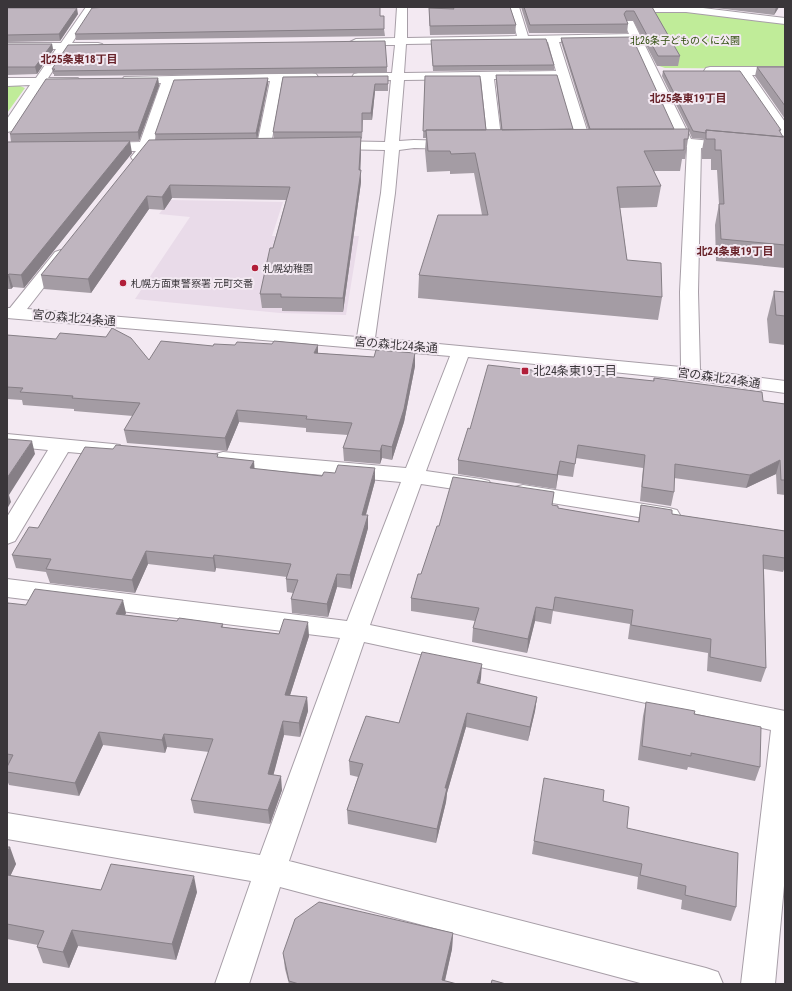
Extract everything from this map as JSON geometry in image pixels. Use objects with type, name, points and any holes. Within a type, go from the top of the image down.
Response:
[{"type":"street","points":[[366,342],[388,193],[401,41],[402,7]]},
{"type":"street","points":[[514,7],[524,39]]},
{"type":"street","points":[[691,374],[689,292],[690,143],[651,71],[623,8],[686,10],[785,21]]},
{"type":"street","points":[[7,128],[90,9]]},
{"type":"street","points":[[74,10],[105,9]]},
{"type":"street","points":[[346,42],[635,37]]},
{"type":"street","points":[[552,38],[562,75],[584,143]]},
{"type":"street","points":[[7,46],[111,45]]},
{"type":"street","points":[[651,71],[667,71]]},
{"type":"street","points":[[697,71],[785,71]]},
{"type":"street","points":[[744,71],[785,132]]},
{"type":"street","points":[[487,75],[495,145]]},
{"type":"street","points":[[349,77],[562,75]]},
{"type":"street","points":[[115,80],[325,77]]},
{"type":"street","points":[[264,145],[277,78]]},
{"type":"street","points":[[127,171],[146,146],[169,79]]},
{"type":"street","points":[[7,82],[85,81]]},
{"type":"street","points":[[570,144],[600,143]]},
{"type":"street","points":[[647,143],[690,143],[785,152]]},
{"type":"street","points":[[249,146],[279,145]]},
{"type":"street","points":[[317,145],[466,145]]},
{"type":"street","points":[[480,145],[510,145]]},
{"type":"street","points":[[84,147],[186,146]]},
{"type":"street","points":[[11,313],[70,244]]},
{"type":"street","name":"宮の森北24条通","points":[[11,313],[461,351],[691,374],[785,387]]},
{"type":"street","points":[[232,984],[269,870],[356,631],[461,351]]},
{"type":"street","points":[[7,440],[132,451]]},
{"type":"street","points":[[7,536],[62,445]]},
{"type":"street","points":[[203,457],[414,476],[690,518]]},
{"type":"street","points":[[7,588],[356,631],[785,722]]},
{"type":"street","points":[[758,984],[785,728]]},
{"type":"street","points":[[7,826],[269,870],[706,984]]},
{"type":"shaded area","name":"札幌幼稚園","points":[[170,200],[283,202],[272,236],[359,236],[346,315],[280,313],[135,299],[190,217],[159,214]]},
{"type":"green space","name":"北26条子どものくに公園","points":[[637,12],[687,12],[785,24],[785,69],[665,68],[659,66],[632,14]]},
{"type":"green space","points":[[7,86],[20,86],[25,88],[7,113]]},
{"type":"building","points":[[380,7],[380,16],[384,16],[384,29],[75,34],[92,8]]},
{"type":"building","points":[[453,7],[510,7],[516,25],[430,26],[429,8],[454,9]]},
{"type":"building","points":[[524,7],[652,7],[680,56],[658,56],[634,11],[626,11],[624,14],[628,24],[530,25]]},
{"type":"building","points":[[7,8],[77,8],[59,34],[7,35]]},
{"type":"building","points":[[632,37],[674,129],[590,129],[561,38]]},
{"type":"building","points":[[546,39],[554,65],[433,66],[431,40]]},
{"type":"building","points":[[385,41],[387,67],[53,71],[55,69],[52,69],[68,45]]},
{"type":"building","points":[[7,44],[52,44],[35,67],[7,67]]},
{"type":"building","points":[[757,67],[785,67],[785,106]]},
{"type":"building","points":[[663,71],[740,71],[781,130],[779,130],[783,137],[706,130],[706,133],[693,131]]},
{"type":"building","points":[[496,75],[557,75],[573,129],[502,130]]},
{"type":"building","points":[[388,76],[388,84],[375,84],[371,113],[362,113],[362,132],[273,132],[283,77]]},
{"type":"building","points":[[425,76],[480,76],[486,130],[423,131]]},
{"type":"building","points":[[158,78],[138,132],[10,134],[46,79]]},
{"type":"building","points":[[268,78],[256,133],[155,134],[174,80]]},
{"type":"building","points":[[689,129],[688,139],[684,139],[684,150],[644,151],[661,186],[617,187],[627,260],[661,263],[662,297],[419,275],[438,215],[488,215],[475,153],[451,154],[450,151],[428,151],[426,130]]},
{"type":"building","points":[[706,130],[785,137],[785,245],[721,239],[719,204],[724,204],[721,150],[715,150],[715,139],[706,139]]},
{"type":"building","points":[[361,137],[359,170],[361,170],[343,298],[281,297],[281,294],[260,294],[270,248],[273,248],[290,187],[170,185],[162,197],[147,196],[88,279],[41,275],[149,140]]},
{"type":"building","points":[[130,141],[21,275],[9,274],[7,276],[7,142]]},
{"type":"building","points":[[774,291],[785,292],[785,316],[776,315]]},
{"type":"building","points":[[112,328],[131,338],[149,360],[161,341],[213,346],[214,344],[235,345],[237,342],[272,344],[274,341],[318,345],[314,353],[374,357],[376,350],[415,353],[404,409],[392,447],[382,445],[380,451],[343,448],[352,423],[306,419],[307,416],[237,410],[225,438],[124,430],[140,403],[72,398],[73,396],[20,392],[23,388],[7,387],[7,335],[56,339],[60,333],[106,337]]},
{"type":"building","points":[[488,365],[566,374],[567,372],[654,381],[654,378],[762,392],[763,401],[785,404],[785,480],[781,480],[780,460],[750,475],[675,464],[674,492],[642,487],[645,455],[578,445],[575,464],[560,461],[557,475],[458,460],[468,428],[470,429]]},
{"type":"building","points":[[7,439],[32,441],[7,478]]},
{"type":"building","points":[[116,445],[218,454],[217,457],[254,461],[250,468],[322,476],[324,472],[335,473],[338,465],[375,468],[362,515],[368,515],[350,575],[337,574],[327,604],[291,599],[298,580],[286,579],[291,564],[214,555],[213,558],[146,551],[132,580],[46,569],[51,559],[12,555],[29,527],[38,528],[85,447],[113,449]]},
{"type":"building","points":[[453,477],[554,492],[552,505],[558,506],[558,508],[639,522],[641,505],[672,510],[672,514],[785,531],[785,558],[763,555],[766,668],[710,657],[711,639],[631,625],[633,610],[555,597],[553,610],[536,607],[528,639],[473,628],[479,608],[411,598],[418,574],[421,574],[437,526],[439,526]]},
{"type":"building","points":[[35,589],[123,600],[116,614],[177,621],[179,618],[223,624],[221,627],[279,634],[284,619],[308,622],[285,695],[307,697],[299,723],[283,721],[268,774],[281,776],[268,810],[191,800],[213,739],[164,734],[162,740],[99,732],[75,783],[7,772],[7,767],[13,755],[7,754],[7,605],[8,603],[26,605]]},
{"type":"building","points":[[422,652],[482,664],[477,683],[537,697],[530,727],[467,713],[445,788],[447,788],[437,829],[347,810],[363,764],[349,761],[366,716],[399,723]]},
{"type":"building","points":[[646,702],[695,711],[694,714],[761,727],[760,767],[691,753],[691,756],[642,746]]},
{"type":"building","points":[[544,778],[604,790],[603,801],[629,807],[627,828],[738,853],[736,907],[685,895],[686,886],[640,875],[642,864],[534,841]]},
{"type":"building","points":[[111,864],[194,876],[172,944],[72,930],[63,952],[37,947],[44,931],[7,924],[7,875],[101,890]]},
{"type":"building","points":[[319,902],[453,933],[442,980],[457,984],[299,984],[289,981],[283,953],[295,919]]},
{"type":"building","points":[[492,980],[506,984],[491,984]]},
{"type":"place","name":"札幌幼稚園","points":[[255,268]]},
{"type":"place","name":"札幌方面東警察署 元町交番","points":[[123,283]]},
{"type":"place","name":"北24条東19丁目","points":[[525,371]]},
{"type":"district","name":"北25条東18丁目","points":[[79,59]]},
{"type":"district","name":"北25条東19丁目","points":[[688,98]]},
{"type":"district","name":"北24条東19丁目","points":[[735,251]]}]
